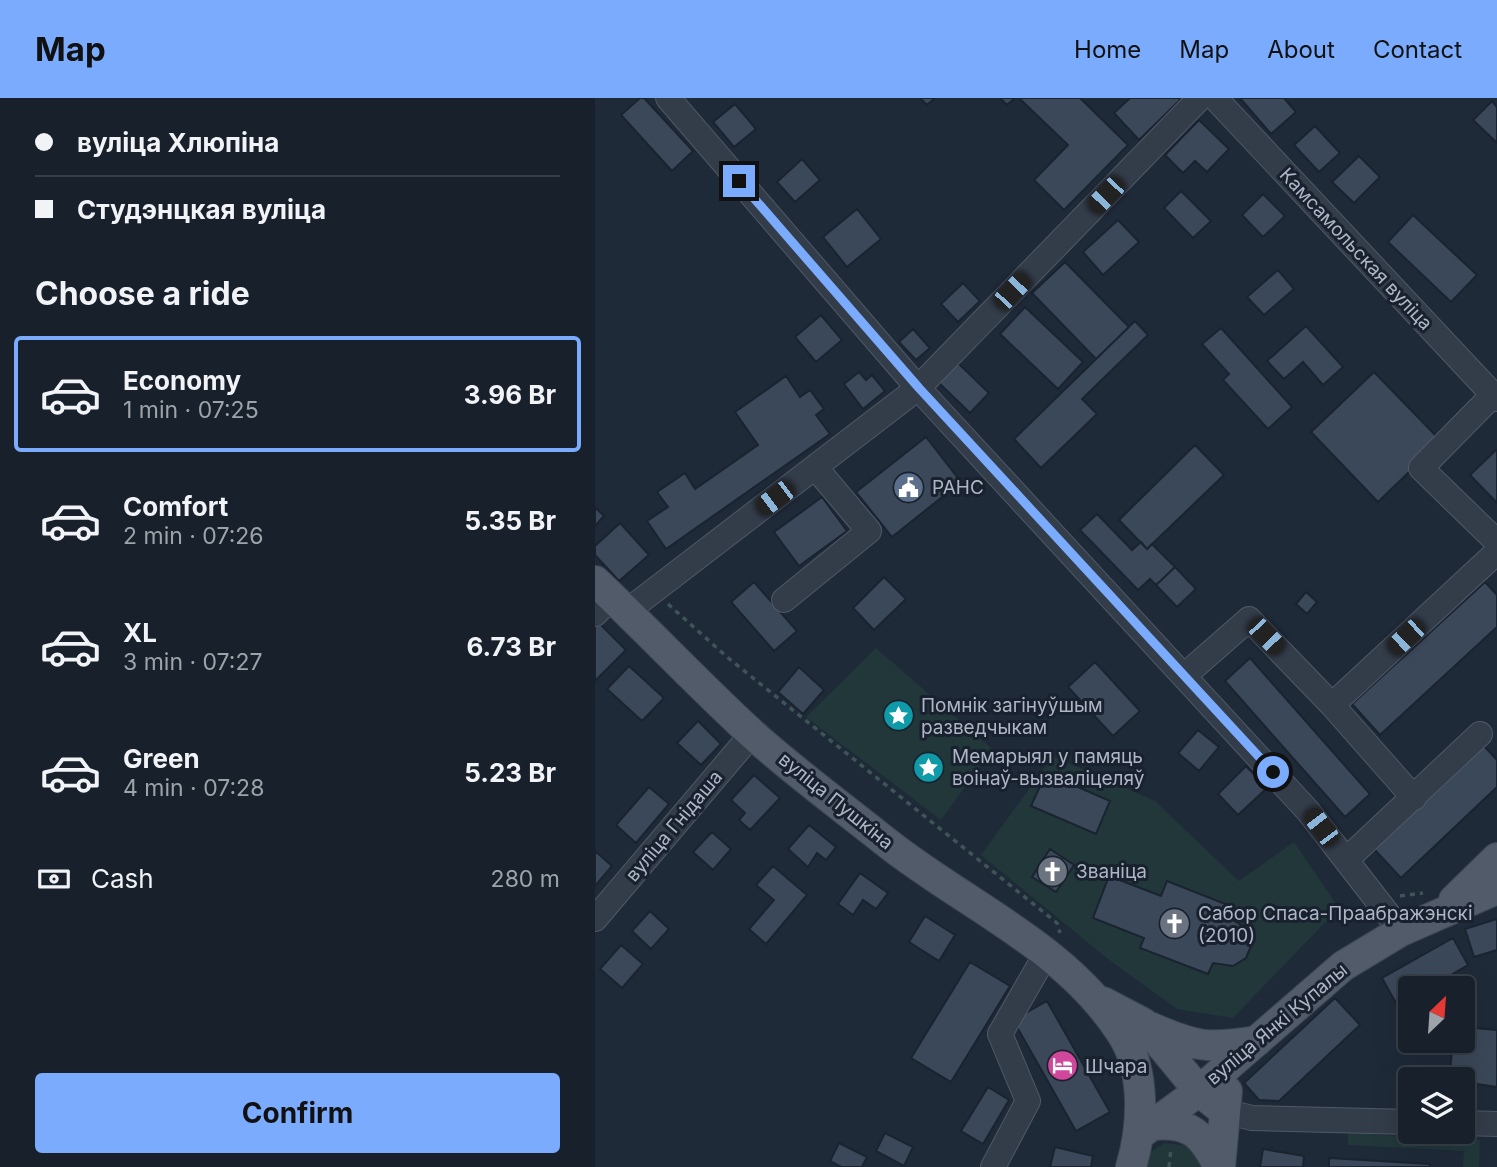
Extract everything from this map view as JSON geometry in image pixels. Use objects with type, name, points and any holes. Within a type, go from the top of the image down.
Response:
[{"type":"main road","name":"вуліца Пушкіна","points":[[607,601],[752,734],[889,844],[1054,947],[1097,998],[1133,1030],[1140,1095],[1155,1133],[1131,1167]]},
{"type":"main road","points":[[1436,901],[1497,858]]},
{"type":"main road","name":"вуліца Янкі Купалы","points":[[1155,1133],[1199,1091],[1343,966],[1401,932],[1436,901],[1497,889]]},
{"type":"main road","points":[[1133,1030],[1207,1047],[1257,1041]]},
{"type":"main road","points":[[1133,1030],[1154,1068],[1177,1083],[1199,1091],[1224,1111]]},
{"type":"main road","points":[[1220,1167],[1231,1064]]},
{"type":"main road","points":[[1155,1133],[1171,1123],[1197,1133],[1207,1143],[1220,1167]]},
{"type":"street","points":[[667,98],[919,388],[1308,811],[1401,932]]},
{"type":"street","points":[[607,601],[653,591],[919,388],[1200,98]]},
{"type":"street","name":"Камсамольская вуліца","points":[[1215,98],[1495,397]]},
{"type":"street","points":[[1495,397],[1421,468],[1497,542]]},
{"type":"street","points":[[783,600],[869,531],[815,467]]},
{"type":"street","points":[[1332,705],[1497,552]]},
{"type":"street","points":[[1185,675],[1249,618],[1332,705],[1414,798]]},
{"type":"street","name":"вуліца Гнідаша","points":[[595,919],[752,734]]},
{"type":"street","points":[[1346,860],[1481,734]]},
{"type":"street","points":[[993,1167],[1028,1101],[1000,1034],[1054,947]]},
{"type":"street","points":[[1224,1111],[1252,1118],[1398,1122]]},
{"type":"street","points":[[1475,1123],[1497,1124]]},
{"type":"path","points":[[653,591],[727,657],[1057,923],[1054,947]]},
{"type":"path","points":[[1382,908],[1403,894],[1436,901]]},
{"type":"path","points":[[1155,1133],[1169,1167]]},
{"type":"green space","points":[[876,648],[992,749],[941,820],[806,717]]},
{"type":"green space","points":[[1053,756],[1155,801],[1239,881],[1294,842],[1339,908],[1233,1018],[1177,1009],[1108,959],[981,855]]},
{"type":"green space","points":[[1348,1133],[1398,1136],[1398,1144],[1475,1144],[1475,1140],[1480,1140],[1479,1167],[1463,1167],[1464,1151],[1348,1145]]},
{"type":"green space","points":[[1164,1143],[1190,1146],[1203,1167],[1145,1167],[1148,1154]]},
{"type":"building","points":[[640,98],[644,98],[693,151],[672,171],[621,115]]},
{"type":"building","points":[[920,98],[935,98],[927,105]]},
{"type":"building","points":[[1000,98],[1015,98],[1007,105]]},
{"type":"building","points":[[1019,98],[1080,98],[1128,145],[1064,210],[1034,180],[1068,145]]},
{"type":"building","points":[[1130,98],[1180,100],[1139,140],[1114,113]]},
{"type":"building","points":[[1240,98],[1284,98],[1296,112],[1271,134]]},
{"type":"building","points":[[1492,101],[1497,107],[1497,143],[1473,120]]},
{"type":"building","points":[[735,104],[756,129],[734,147],[713,122]]},
{"type":"building","points":[[1199,120],[1229,149],[1207,172],[1195,161],[1183,173],[1165,155]]},
{"type":"building","points":[[1315,126],[1340,153],[1319,172],[1294,145]]},
{"type":"building","points":[[1359,156],[1380,177],[1354,203],[1332,182]]},
{"type":"building","points":[[802,159],[820,180],[795,202],[777,182]]},
{"type":"building","points":[[1181,191],[1211,221],[1193,238],[1164,208]]},
{"type":"building","points":[[1263,194],[1285,216],[1263,237],[1242,215]]},
{"type":"building","points":[[857,209],[881,239],[847,267],[823,237]]},
{"type":"building","points":[[1413,215],[1477,275],[1451,302],[1388,242]]},
{"type":"building","points":[[1118,220],[1139,242],[1103,275],[1083,252]]},
{"type":"building","points":[[1065,262],[1129,327],[1096,359],[1032,293]]},
{"type":"building","points":[[1278,270],[1294,289],[1264,315],[1247,297]]},
{"type":"building","points":[[963,283],[980,301],[958,322],[941,304]]},
{"type":"building","points":[[1025,307],[1083,362],[1058,389],[1000,334]]},
{"type":"building","points":[[821,315],[842,340],[816,362],[795,337]]},
{"type":"building","points":[[1135,321],[1148,335],[1082,399],[1097,414],[1041,468],[1014,439]]},
{"type":"building","points":[[1306,326],[1343,367],[1323,385],[1303,362],[1284,379],[1267,361]]},
{"type":"building","points":[[1221,328],[1292,407],[1268,429],[1223,380],[1229,374],[1202,344]]},
{"type":"building","points":[[913,329],[930,348],[916,360],[899,342]]},
{"type":"building","points":[[958,363],[989,393],[970,413],[939,383]]},
{"type":"building","points":[[859,372],[866,380],[872,375],[885,391],[863,409],[844,384]]},
{"type":"building","points":[[1374,372],[1441,441],[1378,502],[1311,432]]},
{"type":"building","points":[[786,376],[800,397],[810,390],[824,409],[816,415],[830,434],[666,549],[647,521],[668,507],[657,492],[685,473],[695,489],[758,445],[735,412]]},
{"type":"building","name":"РАНС","points":[[926,437],[961,482],[892,537],[856,492]]},
{"type":"building","points":[[1195,445],[1224,475],[1147,549],[1119,520]]},
{"type":"building","points":[[1497,451],[1497,503],[1470,475]]},
{"type":"building","points":[[822,497],[847,531],[799,566],[774,532]]},
{"type":"building","points":[[595,507],[604,516],[595,526]]},
{"type":"building","points":[[1097,514],[1132,550],[1141,542],[1147,549],[1152,544],[1175,567],[1156,585],[1150,579],[1138,590],[1080,530]]},
{"type":"building","points":[[620,523],[649,555],[619,581],[595,555],[595,546]]},
{"type":"building","points":[[1175,567],[1196,589],[1177,607],[1156,585]]},
{"type":"building","points":[[884,577],[906,599],[874,630],[853,608]]},
{"type":"building","points":[[754,582],[797,631],[774,651],[731,602]]},
{"type":"building","points":[[1485,582],[1497,595],[1497,627],[1380,735],[1352,704]]},
{"type":"building","points":[[1306,592],[1317,602],[1307,614],[1296,604]]},
{"type":"building","points":[[599,623],[626,650],[595,681],[595,627]]},
{"type":"building","points":[[1250,658],[1370,794],[1345,817],[1225,681]]},
{"type":"building","points":[[1095,662],[1140,711],[1113,736],[1068,687]]},
{"type":"building","points":[[629,666],[664,698],[642,721],[607,689]]},
{"type":"building","points":[[799,667],[824,690],[803,714],[778,692]]},
{"type":"building","points":[[698,721],[721,744],[701,765],[677,743]]},
{"type":"building","points":[[1198,730],[1219,747],[1199,771],[1178,753]]},
{"type":"building","points":[[1484,746],[1497,760],[1497,787],[1401,878],[1374,849]]},
{"type":"building","points":[[1246,766],[1267,788],[1238,815],[1218,794]]},
{"type":"building","points":[[1046,773],[1110,801],[1096,834],[1031,806]]},
{"type":"building","points":[[754,775],[780,798],[750,830],[739,820],[745,813],[731,800]]},
{"type":"building","points":[[649,787],[669,804],[636,843],[616,825]]},
{"type":"building","points":[[809,825],[836,847],[826,860],[817,853],[808,867],[788,849]]},
{"type":"building","points":[[712,832],[731,849],[713,870],[693,852]]},
{"type":"building","name":"Званіца","points":[[1050,849],[1074,865],[1056,892],[1032,877]]},
{"type":"building","points":[[595,851],[612,866],[595,886]]},
{"type":"building","points":[[773,866],[807,895],[766,944],[749,929],[774,900],[756,885]]},
{"type":"building","points":[[860,873],[888,893],[876,909],[863,900],[853,915],[838,904]]},
{"type":"building","name":"Сабор Спаса-Праабражэнскі (2010)","points":[[1109,876],[1161,896],[1167,881],[1233,907],[1229,918],[1243,926],[1250,936],[1251,946],[1246,958],[1233,966],[1213,963],[1208,974],[1140,948],[1144,938],[1093,918]]},
{"type":"building","points":[[650,911],[669,929],[651,949],[632,931]]},
{"type":"building","points":[[925,916],[955,935],[939,961],[909,942]]},
{"type":"building","points":[[1497,919],[1497,950],[1474,957],[1465,929]]},
{"type":"building","points":[[1453,938],[1468,965],[1449,976],[1398,976],[1397,1005],[1382,978]]},
{"type":"building","points":[[621,945],[643,964],[622,988],[600,969]]},
{"type":"building","points":[[970,962],[1010,986],[951,1082],[911,1058]]},
{"type":"building","points":[[1335,998],[1360,1025],[1279,1101],[1259,1100],[1244,1083]]},
{"type":"building","name":"Шчара","points":[[1047,1001],[1110,1112],[1076,1131],[1013,1020]]},
{"type":"building","points":[[1475,1028],[1497,1030],[1497,1087],[1475,1084],[1475,1067],[1450,1067],[1452,1054],[1475,1054]]},
{"type":"building","points":[[988,1087],[1009,1100],[983,1144],[961,1131]]},
{"type":"building","points":[[885,1133],[913,1147],[904,1166],[876,1151]]},
{"type":"building","points":[[839,1143],[867,1157],[862,1167],[841,1167],[830,1161]]},
{"type":"building","points":[[1055,1147],[1093,1156],[1091,1167],[1050,1167]]},
{"type":"building","points":[[1263,1149],[1304,1156],[1303,1167],[1260,1167]]},
{"type":"building","points":[[1329,1158],[1430,1164],[1430,1167],[1329,1167]]},
{"type":"place","name":"РАНС","points":[[909,487]]},
{"type":"place","name":"Помнік загінуўшым разведчыкам","points":[[898,716]]},
{"type":"place","name":"Мемарыял у памяць воінаў-вызваліцеляў","points":[[929,767]]},
{"type":"place","name":"Званіца","points":[[1053,871]]},
{"type":"place","name":"Сабор Спаса-Праабражэнскі (2010)","points":[[1175,924]]},
{"type":"place","name":"Шчара","points":[[1062,1066]]},
{"type":"route","points":[[739,181],[919,388],[1273,772]]}]
